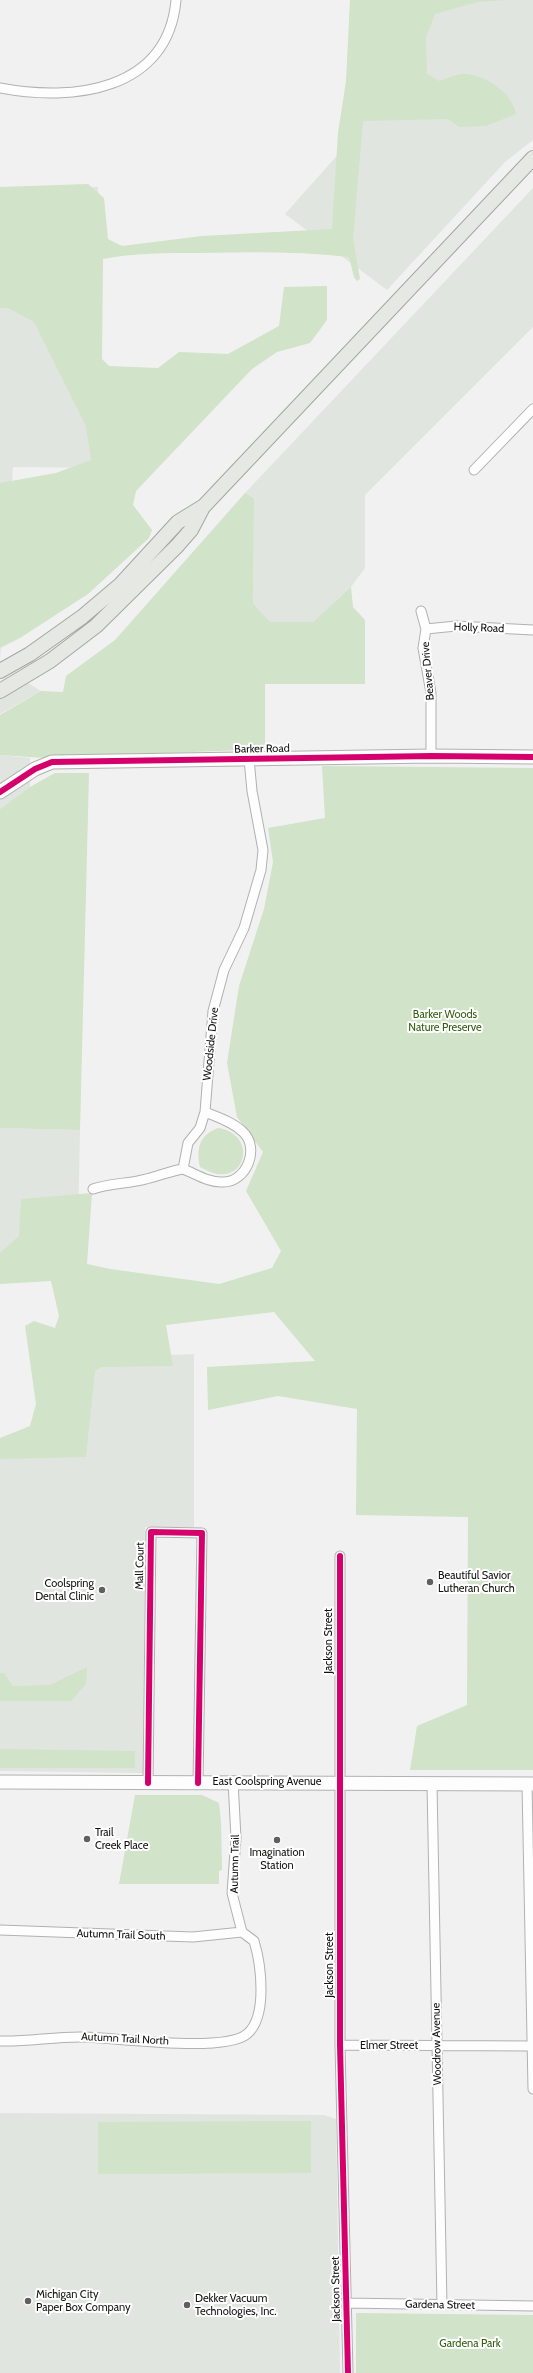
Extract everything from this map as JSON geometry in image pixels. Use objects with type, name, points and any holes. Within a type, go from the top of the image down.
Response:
[{"type":"main road","points":[[0,691],[50,661],[96,626],[177,546],[190,530],[204,506],[533,158]]},
{"type":"main road","points":[[0,671],[30,654],[82,617],[121,584],[178,522],[204,506]]},
{"type":"street","points":[[0,88],[24,92],[65,92],[96,89],[125,80],[146,65],[162,48],[172,24],[176,0]]},
{"type":"street","points":[[474,470],[533,409]]},
{"type":"street","name":"Beaver Drive","points":[[421,611],[426,629],[423,648],[431,693],[431,756]]},
{"type":"street","name":"Holly Road","points":[[426,629],[456,626],[533,630]]},
{"type":"street","name":"Barker Road","points":[[0,792],[35,769],[52,762],[431,756],[533,757]]},
{"type":"street","name":"Woodside Drive","points":[[183,1169],[188,1143],[200,1128],[205,1112],[212,1011],[224,970],[244,928],[261,870],[263,850],[252,791],[249,759]]},
{"type":"street","points":[[93,1189],[108,1184],[146,1179],[163,1172],[183,1169],[210,1181],[233,1181],[242,1174],[251,1158],[248,1139],[244,1132],[234,1125],[205,1112]]},
{"type":"street","name":"Mall Court","points":[[148,1782],[151,1532],[202,1533],[198,1782]]},
{"type":"street","name":"Jackson Street","points":[[340,1556],[340,2046],[348,2373]]},
{"type":"street","name":"East Coolspring Avenue","points":[[0,1782],[233,1781],[530,1784]]},
{"type":"street","name":"Autumn Trail","points":[[233,1781],[236,1838],[232,1893],[242,1932]]},
{"type":"street","name":"Woodrow Avenue","points":[[432,1784],[442,2305]]},
{"type":"street","points":[[530,1784],[533,2089]]},
{"type":"street","name":"Autumn Trail South","points":[[0,1930],[193,1937],[242,1932]]},
{"type":"street","name":"Autumn Trail North","points":[[0,2041],[84,2037],[145,2041],[225,2042],[239,2039],[248,2032],[257,2017],[260,1993],[259,1958],[254,1940],[242,1932]]},
{"type":"street","name":"Elmer Street","points":[[340,2046],[533,2046]]},
{"type":"street","name":"Gardena Street","points":[[346,2303],[533,2306]]},
{"type":"shaded area","points":[[351,0],[533,0],[533,140],[505,162],[387,290],[285,214],[342,150],[351,79]]},
{"type":"shaded area","points":[[0,187],[98,187],[100,468],[13,467],[0,661]]},
{"type":"shaded area","points":[[533,188],[533,327],[365,495],[365,568],[351,587],[313,622],[270,622],[253,603],[254,498],[245,493]]},
{"type":"shaded area","points":[[28,683],[41,691],[0,714],[0,697]]},
{"type":"shaded area","points":[[0,755],[30,758],[30,787],[0,809]]},
{"type":"shaded area","points":[[0,1128],[80,1130],[77,1276],[0,1274]]},
{"type":"shaded area","points":[[194,1354],[194,1527],[145,1527],[143,1773],[0,1771],[0,1439],[88,1440],[91,1358]]},
{"type":"shaded area","points":[[0,2113],[324,2115],[336,2119],[340,2373],[0,2373]]},
{"type":"green space","points":[[350,0],[505,0],[477,2],[435,14],[426,37],[427,74],[439,81],[463,74],[474,75],[482,78],[490,82],[504,93],[514,106],[516,114],[486,126],[459,127],[448,119],[363,121],[353,239],[360,279],[357,281],[354,277],[349,257],[330,255],[274,252],[174,253],[138,254],[103,259],[102,359],[109,366],[158,368],[179,352],[228,354],[279,326],[284,287],[327,286],[327,320],[310,343],[277,352],[252,369],[136,491],[133,505],[152,530],[149,538],[88,594],[20,638],[0,648],[0,483],[56,473],[91,460],[86,426],[34,322],[8,308],[0,308],[0,187],[88,184],[104,198],[108,239],[122,246],[202,236],[332,229],[338,133],[346,81]]},
{"type":"green space","points":[[245,493],[254,498],[253,603],[270,622],[313,622],[351,587],[353,607],[365,620],[365,684],[265,684],[265,749],[45,758],[0,755],[0,715],[41,691],[63,692],[66,676],[115,640]]},
{"type":"green space","name":"Barker Woods Nature Preserve","points":[[322,766],[533,768],[533,1770],[410,1770],[417,1726],[467,1705],[468,1517],[356,1515],[357,1409],[278,1396],[208,1410],[207,1367],[315,1361],[274,1312],[166,1325],[173,1366],[101,1367],[95,1371],[86,1457],[0,1459],[0,1438],[30,1426],[36,1404],[25,1326],[34,1321],[55,1328],[59,1316],[51,1281],[0,1284],[0,1253],[19,1236],[21,1199],[92,1193],[87,1264],[110,1269],[219,1284],[272,1268],[281,1251],[246,1191],[263,1152],[237,1117],[227,1063],[239,986],[264,909],[273,862],[268,828],[325,818]]},
{"type":"green space","points":[[55,773],[89,773],[80,1130],[0,1128],[0,809],[30,787]]},
{"type":"green space","points":[[218,1128],[231,1133],[240,1141],[243,1150],[242,1160],[237,1169],[228,1174],[215,1174],[200,1167],[198,1154],[200,1143],[207,1135]]},
{"type":"green space","points":[[87,1667],[86,1684],[71,1701],[0,1701],[0,1673],[4,1673],[13,1686],[50,1685]]},
{"type":"green space","points":[[0,1749],[135,1751],[135,1768],[0,1768]]},
{"type":"green space","points":[[135,1795],[202,1795],[219,1803],[222,1870],[219,1871],[219,1884],[119,1884]]},
{"type":"green space","points":[[311,2121],[311,2173],[98,2174],[98,2122]]},
{"type":"green space","name":"Gardena Park","points":[[356,2313],[533,2315],[533,2373],[356,2373]]},
{"type":"cycle path","points":[[0,792],[35,769],[52,762],[431,756],[533,757]]},
{"type":"cycle path","points":[[148,1783],[151,1532],[202,1533],[198,1783]]},
{"type":"cycle path","points":[[340,1556],[340,2045],[348,2373]]},
{"type":"place","name":"Beautiful Savior Lutheran Church","points":[[430,1582]]},
{"type":"place","name":"Coolspring Dental Clinic","points":[[102,1590]]},
{"type":"place","name":"Trail Creek Place","points":[[87,1839]]},
{"type":"place","name":"Imagination Station","points":[[277,1840]]},
{"type":"place","name":"Michigan City Paper Box Company","points":[[28,2301]]},
{"type":"place","name":"Dekker Vacuum Technologies, Inc.","points":[[187,2305]]}]
